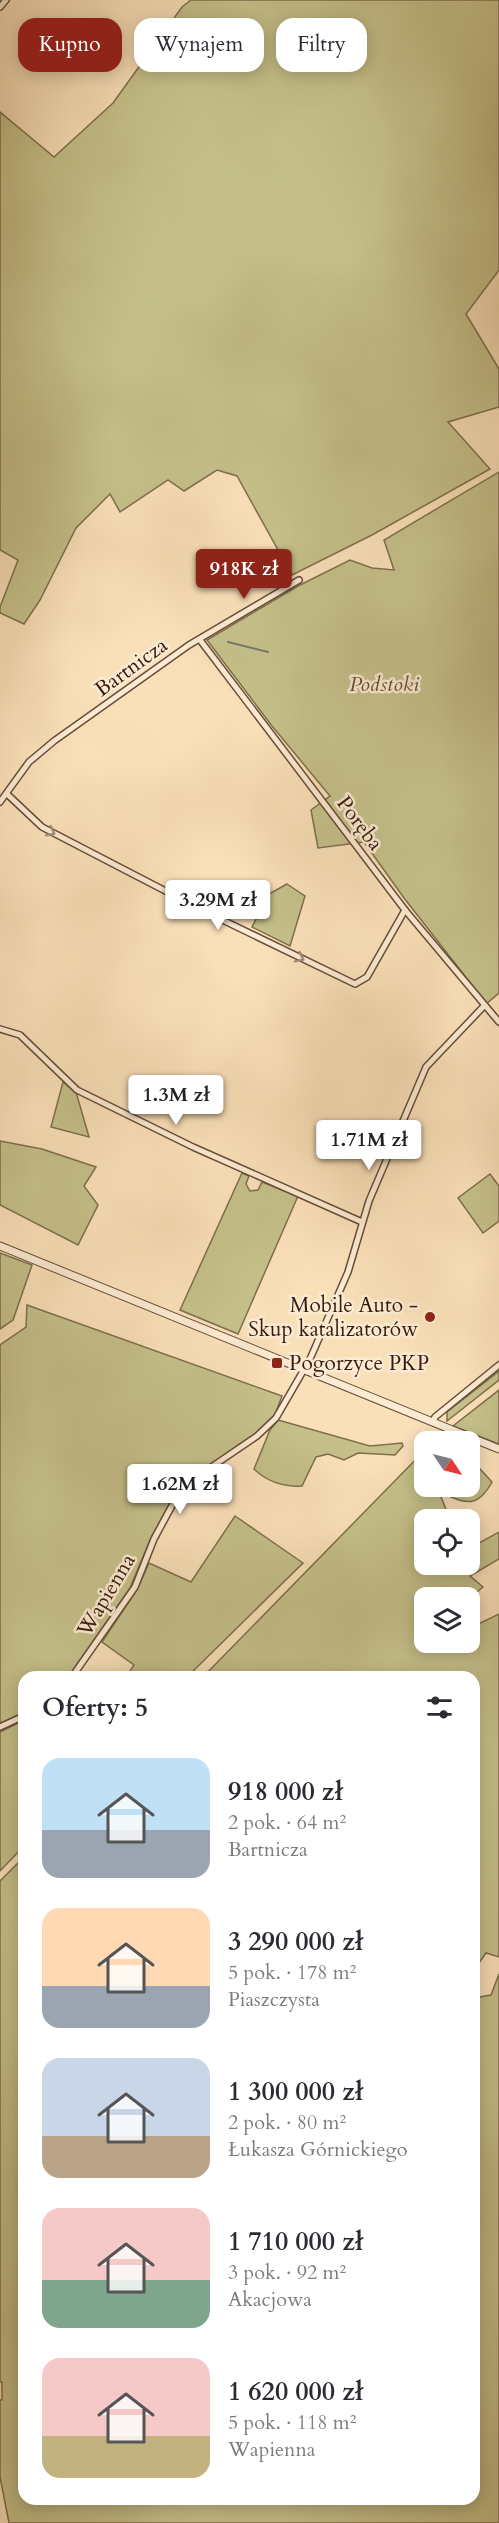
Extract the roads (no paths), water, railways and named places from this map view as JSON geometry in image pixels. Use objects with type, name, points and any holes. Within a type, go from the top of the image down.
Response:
[{"type":"street","points":[[0,7],[6,0]]},
{"type":"street","name":"Bartnicza","points":[[0,802],[29,762],[40,752],[189,645],[299,580]]},
{"type":"street","name":"Poręba","points":[[200,640],[405,910],[499,1022]]},
{"type":"street","points":[[7,794],[42,827],[206,912],[355,984],[367,977],[405,910]]},
{"type":"street","name":"Wapienna","points":[[76,1671],[135,1587],[154,1539],[174,1503],[210,1468],[257,1436],[276,1418],[310,1359],[348,1272],[372,1194],[426,1067],[484,1006]]},
{"type":"street","points":[[0,1029],[11,1031],[24,1038],[77,1090],[194,1147],[362,1222]]},
{"type":"street","points":[[0,1246],[499,1449]]},
{"type":"street","points":[[433,1422],[435,1417],[499,1365]]},
{"type":"street","points":[[0,1727],[18,1719]]},
{"type":"waterway","points":[[228,642],[268,652]]},
{"type":"place","name":"Mobile Auto - Skup katalizatorów","points":[[430,1317]]},
{"type":"place","name":"Pogorzyce PKP","points":[[277,1363]]},
{"type":"park label","name":"Podstoki","points":[[384,684]]}]
